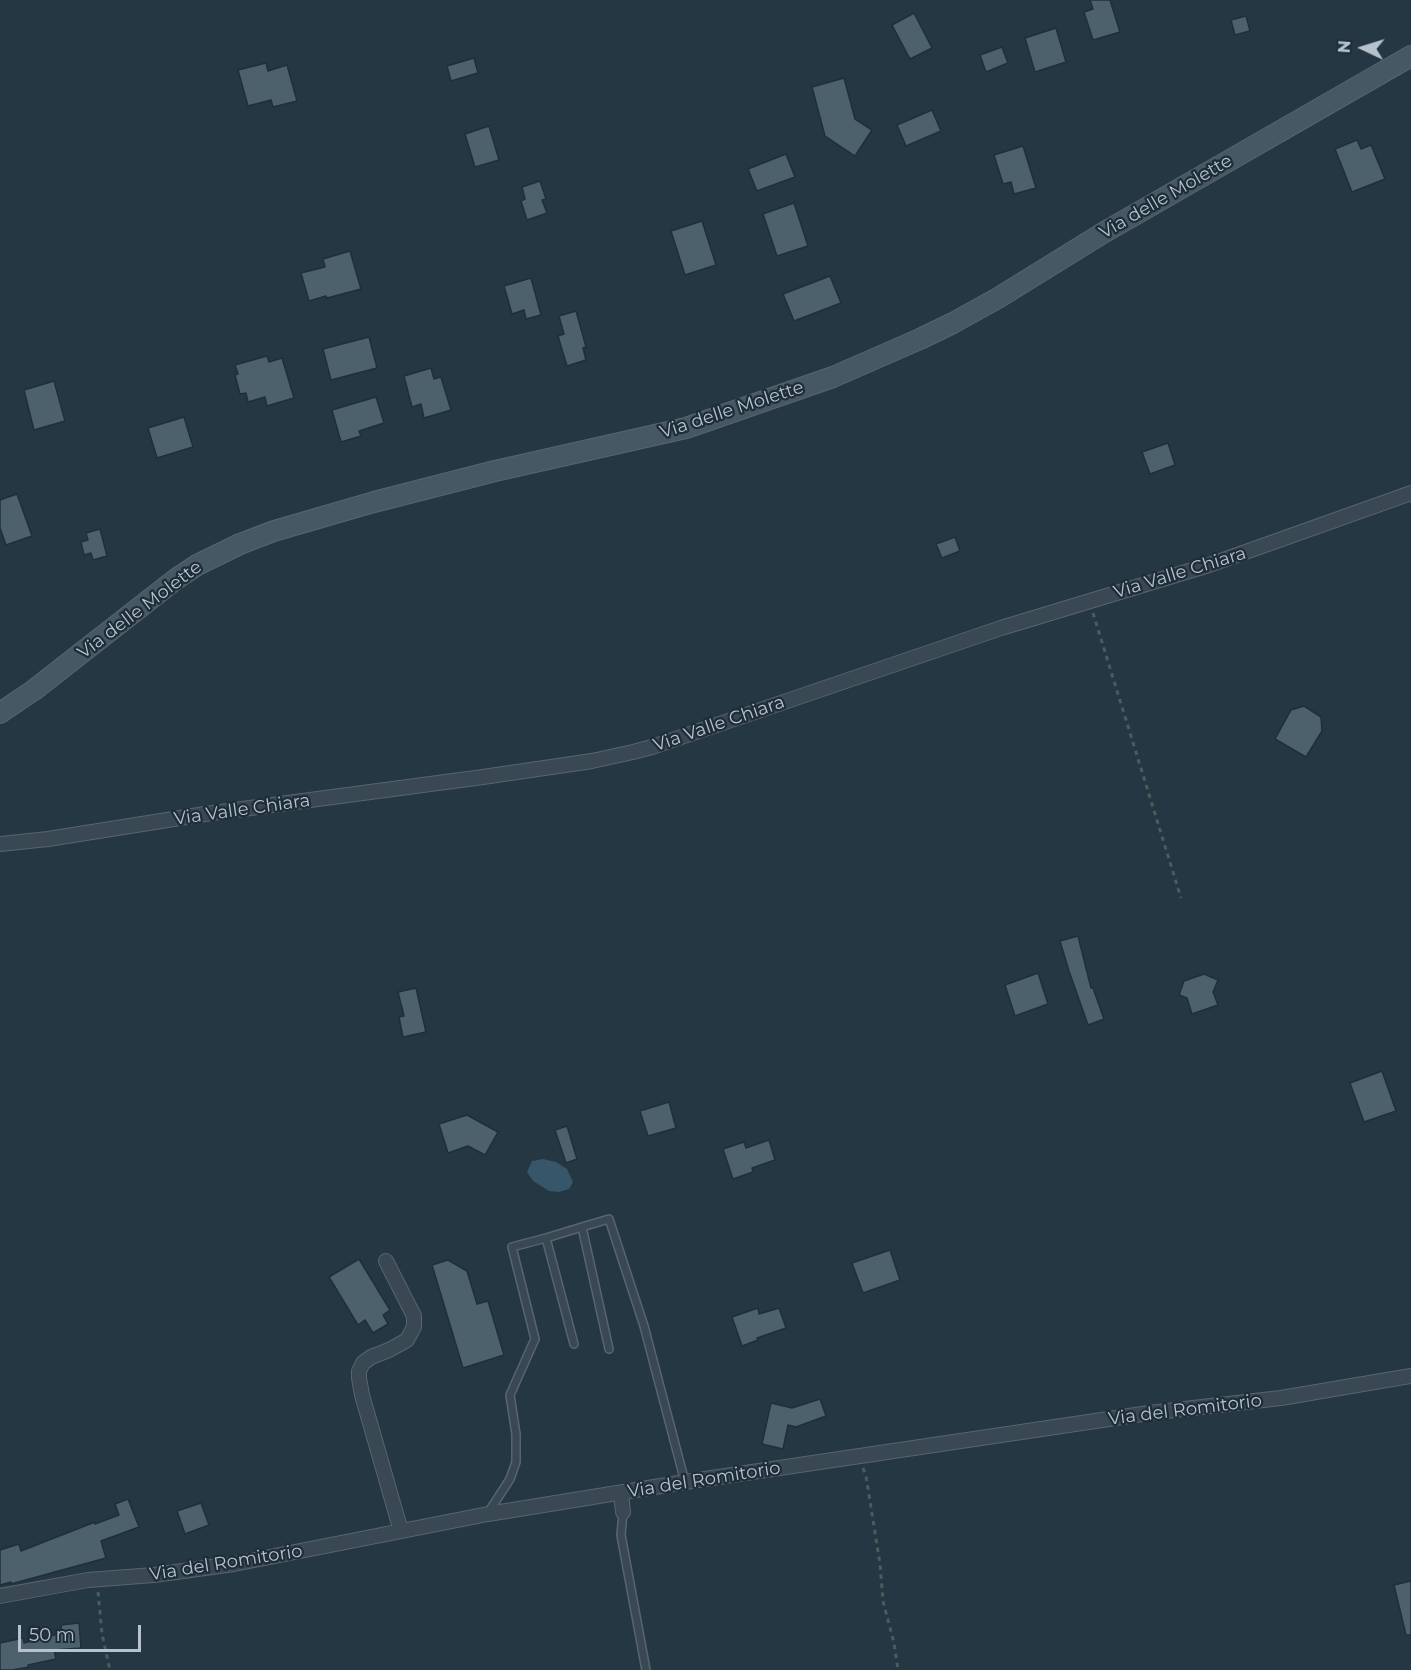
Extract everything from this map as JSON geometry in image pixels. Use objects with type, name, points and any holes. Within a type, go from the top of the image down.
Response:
[{"type":"street","name":"Via delle Molette","points":[[0,713],[43,683],[176,579],[240,544],[274,531],[374,502],[495,471],[686,428],[833,377],[962,318],[1103,233],[1411,56]]},
{"type":"street","name":"Via Valle Chiara","points":[[0,844],[592,761],[633,752],[1001,628],[1209,565],[1411,493]]},
{"type":"street","points":[[386,1261],[414,1316],[414,1327],[407,1340],[363,1363],[359,1371],[359,1378],[401,1531]]},
{"type":"street","name":"Via del Romitorio","points":[[0,1596],[95,1580],[234,1564],[488,1514],[685,1482],[1149,1413],[1281,1398],[1411,1376]]},
{"type":"street","points":[[621,1493],[623,1512]]},
{"type":"lane","points":[[488,1514],[507,1484],[516,1462],[516,1434],[510,1395],[536,1339],[512,1247],[609,1219],[644,1326],[685,1482]]},
{"type":"lane","points":[[582,1227],[609,1349]]},
{"type":"lane","points":[[546,1238],[574,1344]]},
{"type":"lane","points":[[623,1512],[621,1535],[646,1670]]},
{"type":"path","points":[[1089,601],[1181,898]]},
{"type":"path","points":[[858,1456],[866,1476],[880,1564],[883,1601],[898,1670]]},
{"type":"path","points":[[95,1580],[102,1634],[110,1670]]},
{"type":"water","points":[[543,1159],[556,1162],[567,1169],[573,1182],[569,1189],[559,1192],[549,1191],[533,1181],[527,1172],[532,1161]]},
{"type":"building","points":[[1090,0],[1110,0],[1120,32],[1093,40],[1084,12],[1093,9]]},
{"type":"building","points":[[914,13],[932,48],[910,59],[892,25]]},
{"type":"building","points":[[1246,16],[1250,31],[1235,35],[1231,20]]},
{"type":"building","points":[[1056,28],[1066,62],[1035,72],[1025,38]]},
{"type":"building","points":[[1002,47],[1008,63],[986,72],[980,55]]},
{"type":"building","points":[[474,58],[478,73],[451,81],[447,66]]},
{"type":"building","points":[[266,63],[268,71],[287,65],[297,101],[273,107],[271,100],[248,106],[238,70]]},
{"type":"building","points":[[844,78],[855,119],[872,130],[855,156],[825,136],[812,87]]},
{"type":"building","points":[[932,110],[941,131],[906,146],[897,125]]},
{"type":"building","points":[[489,126],[499,160],[475,167],[465,134]]},
{"type":"building","points":[[1357,140],[1361,149],[1371,145],[1385,179],[1352,192],[1335,149]]},
{"type":"building","points":[[1023,146],[1036,188],[1014,194],[1011,182],[1003,184],[994,155]]},
{"type":"building","points":[[786,154],[795,177],[757,191],[748,169]]},
{"type":"building","points":[[540,181],[546,199],[542,200],[547,213],[527,220],[521,201],[525,199],[522,187]]},
{"type":"building","points":[[794,203],[808,246],[777,256],[763,214]]},
{"type":"building","points":[[702,221],[716,265],[685,275],[671,231]]},
{"type":"building","points":[[350,251],[361,289],[309,301],[301,273],[325,267],[323,259]]},
{"type":"building","points":[[830,276],[841,303],[794,321],[783,294]]},
{"type":"building","points":[[531,278],[541,315],[526,319],[524,310],[512,314],[504,286]]},
{"type":"building","points":[[576,311],[586,347],[583,348],[586,360],[567,366],[558,336],[564,334],[559,316]]},
{"type":"building","points":[[369,337],[377,368],[331,380],[323,349]]},
{"type":"building","points":[[267,356],[269,362],[282,358],[294,398],[267,406],[265,397],[248,402],[246,393],[240,394],[235,365]]},
{"type":"building","points":[[431,368],[434,379],[441,377],[451,410],[424,418],[421,404],[412,407],[404,376]]},
{"type":"building","points":[[54,381],[65,421],[34,430],[24,390]]},
{"type":"building","points":[[376,397],[384,423],[359,431],[361,436],[341,442],[332,410]]},
{"type":"building","points":[[184,417],[193,447],[157,458],[148,428]]},
{"type":"building","points":[[1168,443],[1175,465],[1150,474],[1142,452]]},
{"type":"building","points":[[17,494],[32,536],[6,545],[0,528],[0,500]]},
{"type":"building","points":[[100,529],[107,556],[93,560],[91,553],[84,555],[81,542],[88,540],[86,533]]},
{"type":"building","points":[[955,537],[960,551],[942,558],[936,544]]},
{"type":"building","points":[[1304,706],[1321,717],[1322,731],[1306,757],[1275,739],[1291,710]]},
{"type":"building","points":[[1078,936],[1091,988],[1093,988],[1104,1019],[1088,1025],[1060,941]]},
{"type":"building","points":[[1038,973],[1048,1004],[1015,1016],[1005,985]]},
{"type":"building","points":[[1204,974],[1218,980],[1213,992],[1218,1005],[1192,1014],[1187,998],[1179,995],[1184,981]]},
{"type":"building","points":[[416,988],[426,1032],[403,1037],[399,1017],[404,1016],[398,992]]},
{"type":"building","points":[[1382,1071],[1396,1111],[1364,1122],[1350,1083]]},
{"type":"building","points":[[669,1102],[676,1128],[648,1136],[640,1111]]},
{"type":"building","points":[[467,1115],[498,1132],[485,1155],[468,1146],[448,1153],[439,1124]]},
{"type":"building","points":[[567,1126],[577,1159],[566,1163],[555,1130]]},
{"type":"building","points":[[769,1140],[775,1160],[752,1168],[753,1172],[733,1179],[723,1149],[744,1142],[746,1148]]},
{"type":"building","points":[[890,1250],[900,1280],[863,1293],[852,1263]]},
{"type":"building","points":[[359,1259],[390,1310],[383,1315],[388,1324],[373,1333],[365,1320],[358,1325],[329,1277]]},
{"type":"building","points":[[448,1260],[467,1271],[477,1304],[488,1301],[504,1355],[463,1368],[432,1265]]},
{"type":"building","points":[[758,1308],[759,1314],[779,1308],[786,1328],[742,1346],[732,1317]]},
{"type":"building","points":[[820,1399],[826,1416],[796,1427],[788,1425],[783,1449],[762,1444],[771,1403],[792,1408]]},
{"type":"building","points":[[128,1499],[139,1527],[101,1541],[106,1558],[0,1585],[0,1550],[19,1544],[21,1551],[119,1515],[115,1504]]},
{"type":"building","points":[[201,1503],[209,1525],[185,1534],[177,1511]]},
{"type":"building","points":[[1411,1581],[1411,1635],[1406,1635],[1394,1585]]},
{"type":"building","points":[[79,1623],[81,1648],[54,1650],[56,1659],[28,1665],[29,1667],[0,1670],[0,1643],[23,1638],[24,1643],[62,1633],[61,1625]]}]
